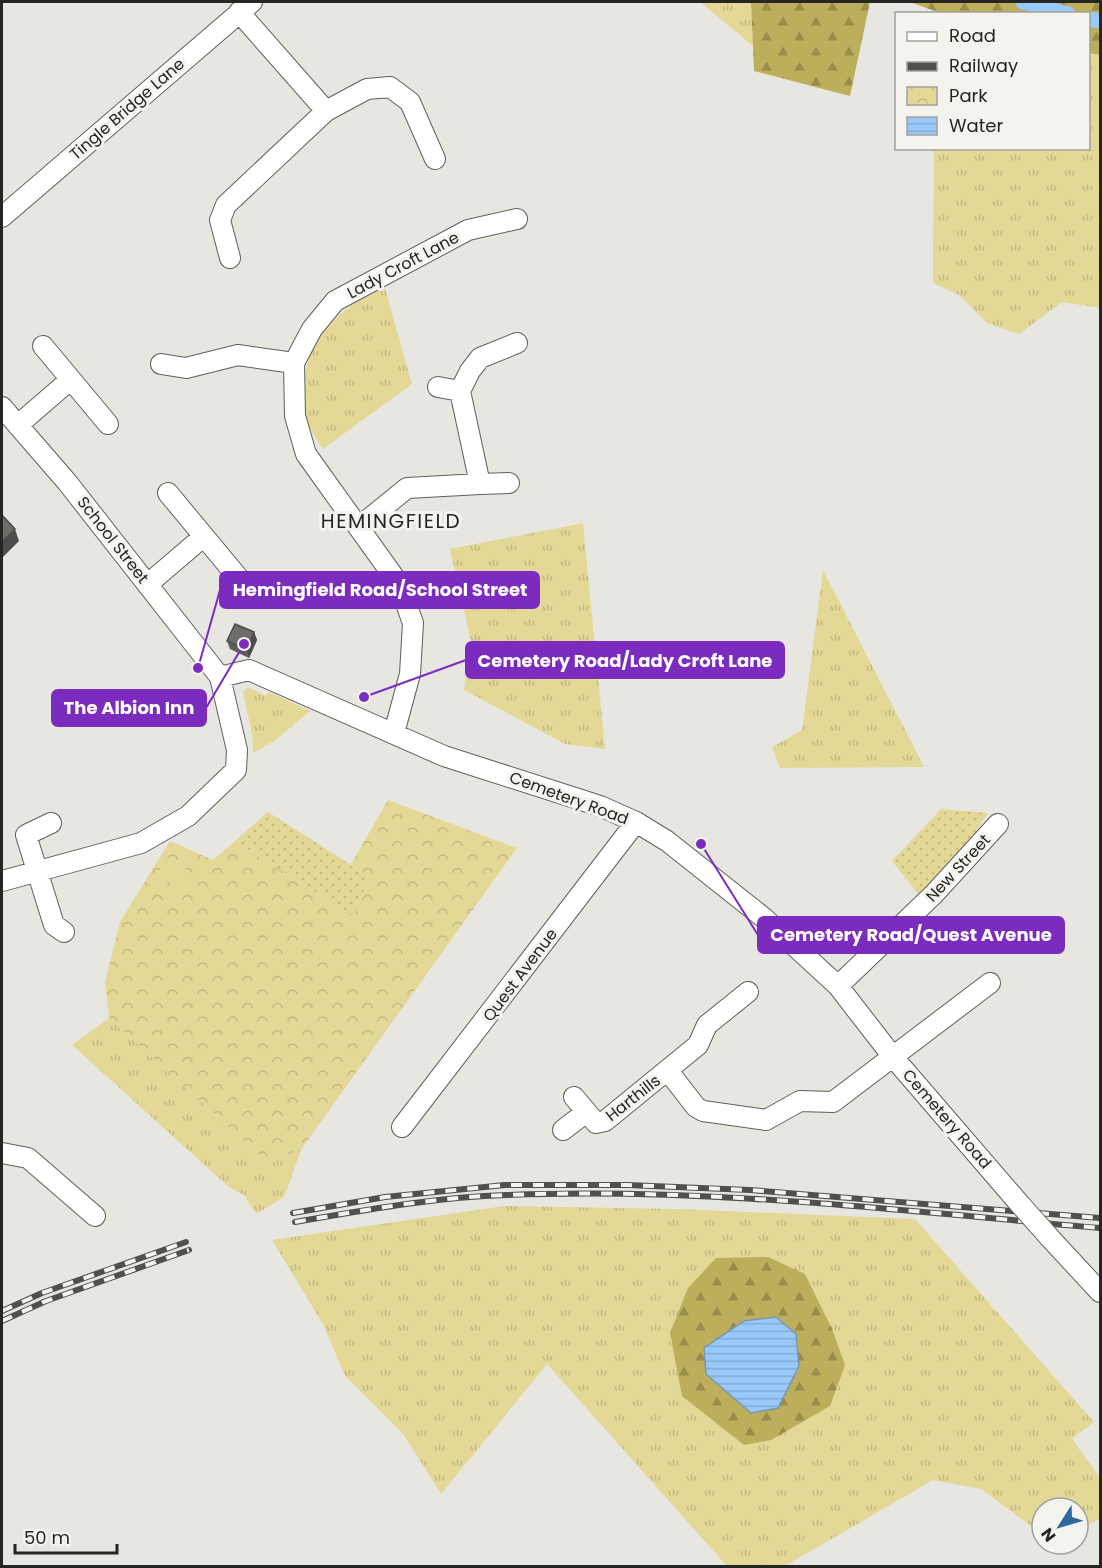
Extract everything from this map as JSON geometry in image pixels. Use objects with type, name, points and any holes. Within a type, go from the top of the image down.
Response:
[{"type":"street","points":[[245,7],[327,111]]},
{"type":"street","name":"Tingle Bridge Lane","points":[[2,217],[245,7]]},
{"type":"street","points":[[230,258],[220,220],[226,205],[327,111],[367,89],[390,87],[410,102],[435,159]]},
{"type":"street","name":"Lady Croft Lane","points":[[394,732],[411,674],[412,623],[399,584],[306,454],[295,416],[294,363],[312,329],[335,301],[468,230],[518,219]]},
{"type":"street","points":[[480,484],[460,391],[470,371],[486,354],[517,343]]},
{"type":"street","points":[[43,346],[108,424]]},
{"type":"street","points":[[161,364],[186,368],[238,355],[294,363]]},
{"type":"street","points":[[18,425],[70,380]]},
{"type":"street","points":[[438,387],[460,391]]},
{"type":"street","name":"School Street","points":[[2,407],[148,584],[220,677]]},
{"type":"street","points":[[359,527],[407,488],[508,483]]},
{"type":"street","points":[[168,493],[246,587]]},
{"type":"street","points":[[148,584],[203,537]]},
{"type":"street","name":"Cemetery Road","points":[[220,677],[249,670],[444,756],[600,806],[636,822],[667,841],[764,918],[838,986],[892,1057],[1050,1238],[1101,1292]]},
{"type":"street","points":[[2,881],[141,843],[188,816],[236,770],[237,750],[220,677]]},
{"type":"street","name":"Quest Avenue","points":[[402,1127],[636,822]]},
{"type":"street","points":[[51,823],[26,835],[54,926],[64,932]]},
{"type":"street","name":"New Street","points":[[838,986],[934,894],[998,824]]},
{"type":"street","name":"Harthills","points":[[668,1071],[696,1107],[703,1111],[766,1120],[800,1101],[833,1102],[990,983]]},
{"type":"street","name":"Harthills","points":[[563,1130],[579,1105],[596,1123],[605,1121],[668,1071],[701,1041],[707,1025],[748,992]]},
{"type":"street","points":[[2,1153],[28,1158],[95,1216]]},
{"type":"green space","points":[[700,2],[751,2],[753,46]]},
{"type":"green space","points":[[751,2],[870,2],[850,96],[754,71]]},
{"type":"green space","points":[[910,2],[1100,2],[1100,55],[1090,53],[1090,12],[937,12]]},
{"type":"green space","points":[[1090,53],[1100,55],[1100,308],[1062,302],[1019,334],[987,323],[959,295],[933,283],[934,150],[1090,150]]},
{"type":"green space","points":[[384,285],[412,384],[323,449],[308,425],[304,411],[305,374],[310,356],[317,341],[339,315]]},
{"type":"green space","points":[[583,523],[605,749],[565,744],[464,690],[471,641],[450,549]]},
{"type":"green space","points":[[823,570],[924,767],[780,768],[772,747],[802,730]]},
{"type":"green space","points":[[248,687],[266,696],[269,692],[310,711],[274,741],[253,753],[252,734],[243,692]]},
{"type":"green space","points":[[388,800],[517,848],[302,1148],[269,1164],[109,1018],[105,983],[120,922],[170,841],[213,860],[235,841],[353,916],[370,877],[351,864]]},
{"type":"green space","points":[[941,809],[988,813],[965,847],[919,895],[892,861]]},
{"type":"green space","points":[[268,812],[370,877],[353,916],[235,841]]},
{"type":"green space","points":[[169,857],[201,879],[189,896],[157,873]]},
{"type":"green space","points":[[109,1018],[269,1164],[302,1148],[284,1197],[256,1214],[244,1195],[230,1188],[72,1045]]},
{"type":"green space","points":[[504,1206],[677,1209],[915,1219],[1094,1422],[1072,1439],[1100,1478],[1100,1519],[1090,1524],[1090,1496],[1030,1496],[1030,1525],[981,1489],[933,1480],[785,1566],[727,1566],[547,1364],[441,1494],[404,1435],[345,1376],[324,1326],[272,1240]]},
{"type":"green space","points":[[768,1257],[805,1274],[832,1329],[845,1365],[830,1406],[771,1440],[744,1445],[682,1396],[670,1333],[688,1288],[716,1258]]},
{"type":"water","points":[[776,1317],[796,1334],[799,1366],[778,1408],[751,1413],[706,1374],[704,1348],[744,1321]]},
{"type":"building","points":[[2,515],[15,529],[2,542]]},
{"type":"building","points":[[235,624],[254,632],[247,650],[227,641]]},
{"type":"waterway","points":[[1023,2],[1060,12]]},
{"type":"waterway","points":[[1090,19],[1100,21]]},
{"type":"railway","points":[[293,1213],[385,1197],[505,1185],[627,1185],[750,1190],[1100,1218]]},
{"type":"railway","points":[[295,1222],[454,1198],[581,1193],[730,1197],[1100,1228]]},
{"type":"railway","points":[[2,1311],[42,1293],[186,1242]]},
{"type":"railway","points":[[2,1321],[46,1301],[189,1250]]},
{"type":"place","name":"The Albion Inn","points":[[244,644]]},
{"type":"place","name":"Hemingfield Road/School Street","points":[[198,668]]},
{"type":"place","name":"Cemetery Road/Lady Croft Lane","points":[[364,697]]},
{"type":"place","name":"Cemetery Road/Quest Avenue","points":[[701,844]]},
{"type":"district","name":"HEMINGFIELD","points":[[391,521]]}]
